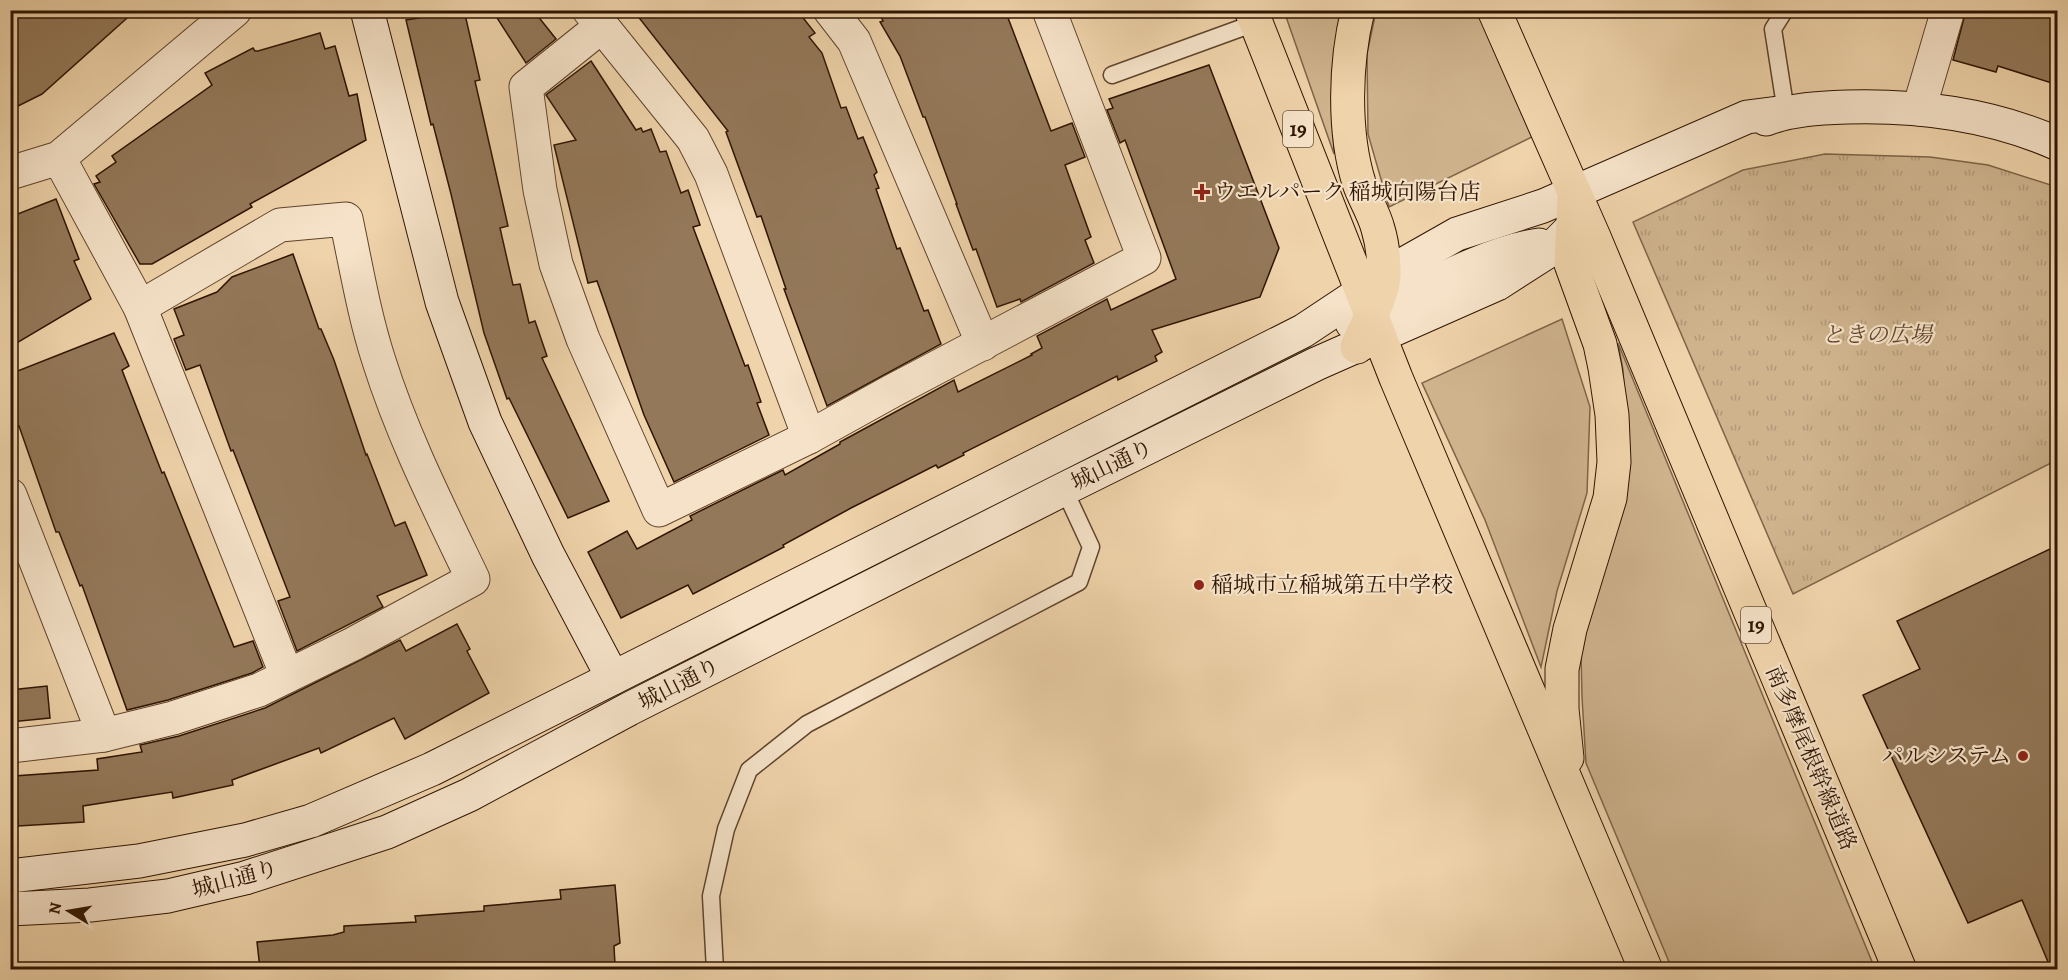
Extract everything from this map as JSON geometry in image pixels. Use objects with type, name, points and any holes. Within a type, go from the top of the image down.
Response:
[{"type":"main road","points":[[1358,10],[1350,59],[1348,116],[1353,158],[1359,183],[1379,230],[1382,294],[1396,378],[1646,969]]},
{"type":"main road","name":"南多摩尾根幹線道路","points":[[1494,10],[1548,131],[1560,227],[1612,280],[1900,969]]},
{"type":"main road","name":"19","points":[[1253,17],[1382,294]]},
{"type":"main road","points":[[1560,227],[1600,344],[1612,415],[1614,462],[1610,498],[1570,629],[1562,669],[1565,745],[1576,804]]},
{"type":"street","points":[[10,173],[59,158],[235,10]]},
{"type":"street","points":[[367,10],[442,302],[485,422],[548,555],[613,678]]},
{"type":"street","points":[[830,10],[854,41],[983,344]]},
{"type":"street","points":[[809,437],[711,174],[693,139],[595,18],[526,87],[540,190],[556,264],[583,339],[659,510],[809,437],[1144,258],[1049,10]]},
{"type":"street","points":[[1919,109],[1948,10]]},
{"type":"street","points":[[1382,294],[1497,284],[1560,227],[1747,117],[1816,108],[1877,106],[1919,109],[1979,117],[2020,129],[2058,144]]},
{"type":"street","points":[[1124,422],[1164,416],[1295,347],[1382,294],[1457,234],[1560,227],[1680,155],[1786,112]]},
{"type":"street","points":[[59,158],[140,307],[287,676]]},
{"type":"street","points":[[10,746],[104,735],[173,718],[259,690],[353,645],[473,579],[409,444],[378,360],[346,219],[280,225],[140,307]]},
{"type":"street","name":"城山通り","points":[[10,876],[138,861],[245,840],[311,821],[432,769],[1295,335],[1382,294]]},
{"type":"street","name":"城山通り","points":[[10,909],[90,905],[168,896],[278,868],[387,832],[469,795],[629,709],[1316,364],[1382,294]]},
{"type":"street","points":[[10,495],[104,735]]},
{"type":"lane","points":[[1785,10],[1773,29],[1786,112]]},
{"type":"lane","points":[[1112,75],[1253,17]]},
{"type":"lane","points":[[715,969],[711,896],[726,829],[749,770],[807,724],[1079,582],[1091,547],[1064,489]]},
{"type":"green space","points":[[1284,11],[1344,11],[1332,98],[1334,154]]},
{"type":"green space","points":[[1376,11],[1479,11],[1534,136],[1389,207],[1368,134],[1367,54]]},
{"type":"green space","name":"ときの広場","points":[[1825,154],[1930,157],[1988,165],[2057,187],[2057,447],[2055,461],[1793,594],[1633,222],[1743,170]]},
{"type":"green space","points":[[1562,319],[1590,407],[1587,493],[1557,591],[1541,667],[1485,520],[1422,383]]},
{"type":"green space","points":[[1618,343],[1875,969],[1672,969],[1586,763],[1581,653],[1627,440],[1623,370]]},
{"type":"building","points":[[10,10],[136,10],[42,94],[10,110]]},
{"type":"building","points":[[418,10],[464,10],[480,80],[475,81],[508,226],[500,228],[513,285],[520,284],[529,323],[535,321],[547,356],[542,358],[609,501],[568,518],[509,398],[507,399],[484,333],[406,20],[420,18]]},
{"type":"building","points":[[492,10],[533,10],[556,39],[526,63]]},
{"type":"building","points":[[633,10],[797,10],[815,33],[809,37],[822,53],[841,108],[846,107],[858,139],[863,137],[877,172],[874,175],[879,188],[876,189],[897,249],[900,248],[924,311],[928,310],[941,344],[827,406],[784,289],[786,289],[761,216],[757,217],[726,132],[728,131]]},
{"type":"building","points":[[878,10],[1005,10],[1051,131],[1072,123],[1085,157],[1065,165],[1091,237],[1085,240],[1094,263],[1021,302],[1020,299],[997,307],[976,249],[973,250],[925,117],[923,117],[900,56],[880,22],[883,21]]},
{"type":"building","points":[[1966,10],[2058,10],[2058,85],[1998,66],[1996,72],[1953,60]]},
{"type":"building","points":[[320,33],[325,49],[335,46],[349,96],[357,94],[366,140],[250,204],[252,207],[152,264],[140,264],[94,184],[100,182],[96,176],[116,162],[112,156],[212,85],[205,73],[253,48],[258,51]]},
{"type":"building","points":[[591,61],[636,130],[641,128],[643,132],[651,129],[660,152],[666,151],[681,193],[688,190],[700,225],[693,227],[745,366],[748,365],[761,402],[757,403],[769,435],[674,482],[644,415],[597,281],[588,283],[554,145],[576,140],[546,95]]},
{"type":"building","points":[[1209,65],[1279,248],[1260,297],[1152,330],[1162,352],[1155,356],[1157,361],[1118,380],[1117,376],[963,453],[964,455],[938,468],[936,465],[851,508],[783,545],[784,547],[693,594],[688,585],[621,618],[588,552],[627,531],[637,549],[692,520],[690,516],[783,470],[785,475],[840,442],[954,380],[958,392],[1032,355],[1042,348],[1037,336],[1107,299],[1111,310],[1176,279],[1125,140],[1120,143],[1107,110],[1113,108],[1109,99]]},
{"type":"building","points":[[56,199],[79,259],[74,261],[91,299],[10,347],[10,217]]},
{"type":"building","points":[[293,254],[319,329],[321,329],[334,360],[366,455],[395,526],[405,522],[427,575],[377,596],[383,607],[297,651],[278,601],[290,597],[233,450],[231,451],[200,365],[186,370],[174,339],[184,335],[174,309],[217,292],[232,277]]},
{"type":"building","points":[[114,333],[129,366],[122,370],[234,647],[253,641],[263,667],[252,673],[168,700],[127,710],[82,585],[80,586],[59,532],[56,532],[19,426],[10,429],[10,374]]},
{"type":"building","points":[[2050,549],[2058,565],[2058,969],[2051,969],[2022,900],[1968,923],[1863,695],[1920,669],[1897,621]]},
{"type":"building","points":[[457,624],[470,649],[467,651],[489,693],[405,739],[394,718],[321,753],[319,748],[232,780],[233,785],[173,798],[172,792],[83,806],[84,822],[18,826],[14,776],[98,770],[97,759],[142,752],[140,745],[179,736],[265,708],[400,640],[406,651]]},
{"type":"building","points":[[47,686],[50,718],[10,722],[10,690]]},
{"type":"building","points":[[615,885],[620,943],[614,946],[615,965],[563,969],[489,969],[488,964],[403,969],[260,969],[257,942],[333,935],[344,932],[344,926],[416,922],[415,916],[484,911],[484,906],[561,899],[560,890]]},
{"type":"place","name":"ウエルパーク 稲城向陽台店","points":[[1202,192]]},
{"type":"place","name":"稲城市立稲城第五中学校","points":[[1199,585]]},
{"type":"place","name":"パルシステム","points":[[2023,756]]}]
